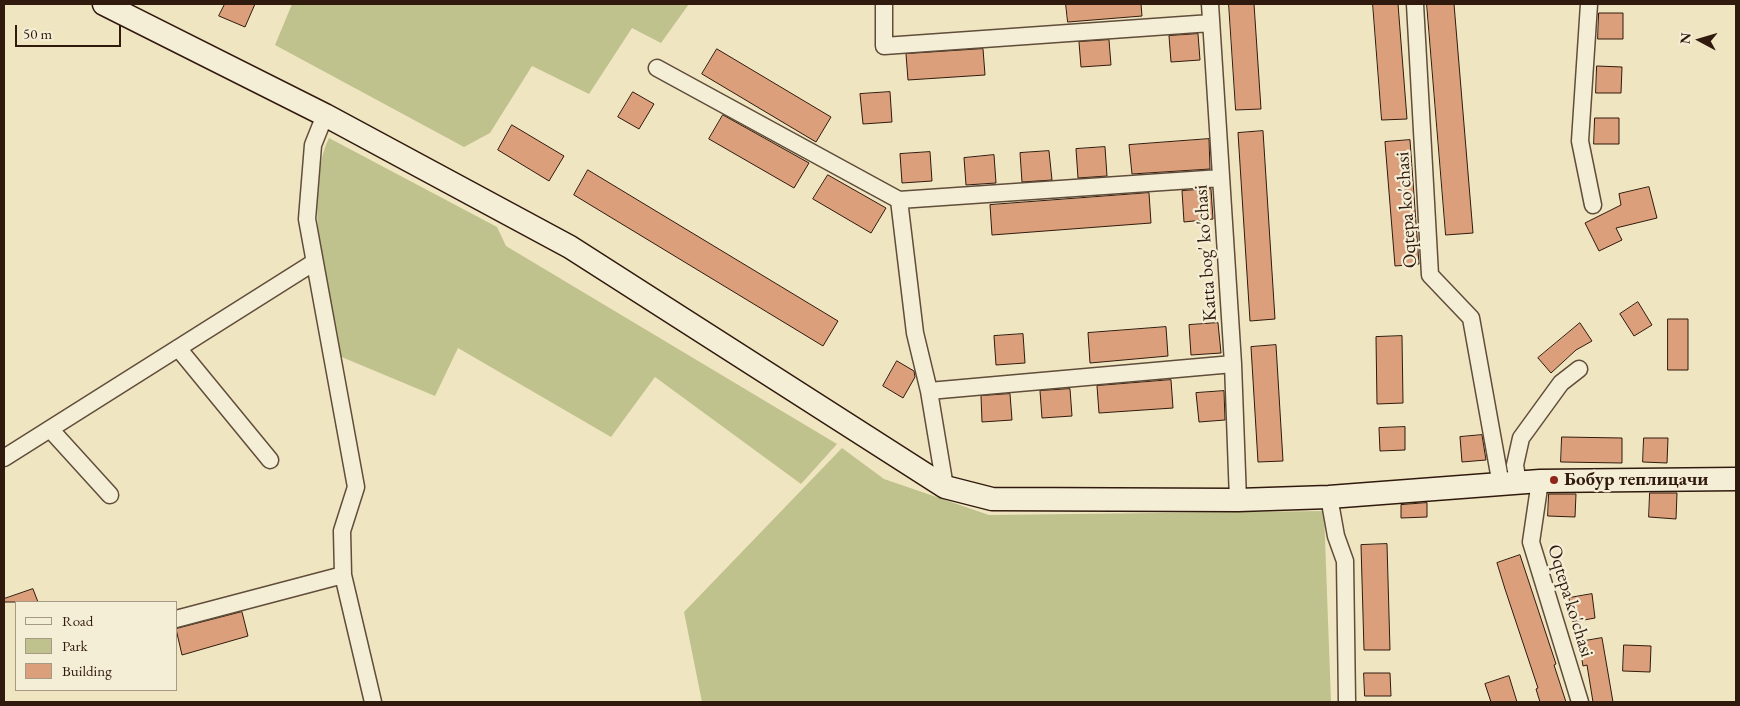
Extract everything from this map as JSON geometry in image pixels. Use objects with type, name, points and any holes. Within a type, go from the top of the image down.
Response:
[{"type":"main road","points":[[104,4],[325,115],[570,247],[945,487],[992,499],[1238,500],[1329,497],[1520,483],[1736,479]]},
{"type":"street","points":[[884,4],[884,46],[1211,22]]},
{"type":"street","name":"Katta bog' ko'chasi","points":[[1210,4],[1233,364],[1238,500]]},
{"type":"street","name":"Oqtepa ko'chasi","points":[[1415,4],[1430,275],[1471,318],[1520,483],[1531,542],[1580,702]]},
{"type":"street","points":[[1589,4],[1580,142],[1593,205]]},
{"type":"street","points":[[657,68],[899,200],[1221,178]]},
{"type":"street","points":[[325,115],[313,145],[306,218],[356,487],[342,530],[342,575],[373,702]]},
{"type":"street","points":[[899,200],[915,333],[929,391],[945,487]]},
{"type":"street","points":[[4,458],[313,263]]},
{"type":"street","points":[[178,348],[270,460]]},
{"type":"street","points":[[929,391],[1233,364]]},
{"type":"street","points":[[1520,483],[1515,464],[1521,438],[1561,383],[1579,368]]},
{"type":"street","points":[[50,429],[110,495]]},
{"type":"street","points":[[1329,497],[1336,536],[1345,561],[1347,702]]},
{"type":"street","points":[[178,618],[342,575]]},
{"type":"green space","points":[[292,4],[689,4],[661,43],[632,28],[589,94],[532,66],[490,133],[464,147],[275,45]]},
{"type":"green space","points":[[329,138],[497,227],[506,246],[837,444],[801,484],[655,377],[611,437],[458,348],[435,396],[332,353],[317,213],[318,185],[322,159]]},
{"type":"green space","points":[[842,448],[884,479],[989,515],[1324,511],[1331,702],[702,702],[684,612]]},
{"type":"building","points":[[225,4],[255,4],[245,27],[219,16]]},
{"type":"building","points":[[1066,4],[1141,4],[1142,16],[1068,22]]},
{"type":"building","points":[[1229,4],[1254,4],[1261,109],[1236,110]]},
{"type":"building","points":[[1373,4],[1398,4],[1407,119],[1382,120]]},
{"type":"building","points":[[1427,4],[1454,4],[1473,233],[1446,235]]},
{"type":"building","points":[[1599,13],[1623,13],[1623,39],[1598,39]]},
{"type":"building","points":[[1198,34],[1200,60],[1171,62],[1169,36]]},
{"type":"building","points":[[1109,40],[1111,65],[1081,67],[1079,42]]},
{"type":"building","points":[[717,49],[831,117],[816,142],[702,74]]},
{"type":"building","points":[[983,49],[985,75],[908,80],[906,54]]},
{"type":"building","points":[[1597,66],[1622,67],[1621,93],[1596,93]]},
{"type":"building","points":[[633,92],[654,104],[639,129],[618,117]]},
{"type":"building","points":[[890,92],[892,122],[863,124],[860,94]]},
{"type":"building","points":[[723,115],[809,163],[794,188],[709,139]]},
{"type":"building","points":[[1595,118],[1619,118],[1619,144],[1594,144]]},
{"type":"building","points":[[512,125],[564,156],[549,181],[498,150]]},
{"type":"building","points":[[1263,131],[1275,319],[1250,321],[1238,133]]},
{"type":"building","points":[[1209,139],[1210,169],[1132,174],[1129,145]]},
{"type":"building","points":[[1410,140],[1419,264],[1395,266],[1385,142]]},
{"type":"building","points":[[1105,147],[1107,176],[1078,178],[1076,149]]},
{"type":"building","points":[[1049,151],[1052,180],[1022,182],[1020,153]]},
{"type":"building","points":[[930,152],[932,181],[902,183],[900,154]]},
{"type":"building","points":[[994,155],[996,183],[966,185],[964,158]]},
{"type":"building","points":[[588,170],[838,321],[823,346],[574,195]]},
{"type":"building","points":[[828,175],[886,208],[871,233],[813,199]]},
{"type":"building","points":[[1649,187],[1657,218],[1616,228],[1622,240],[1599,251],[1585,223],[1621,205],[1619,194]]},
{"type":"building","points":[[1211,189],[1213,219],[1184,222],[1182,191]]},
{"type":"building","points":[[1149,193],[1151,223],[992,235],[990,205]]},
{"type":"building","points":[[1638,302],[1652,325],[1634,336],[1620,314]]},
{"type":"building","points":[[1668,319],[1688,319],[1688,370],[1668,370]]},
{"type":"building","points":[[1218,323],[1221,353],[1191,355],[1189,325]]},
{"type":"building","points":[[1580,323],[1592,341],[1576,350],[1551,373],[1538,358]]},
{"type":"building","points":[[1166,327],[1168,356],[1090,363],[1088,333]]},
{"type":"building","points":[[1023,334],[1025,363],[996,365],[994,336]]},
{"type":"building","points":[[1402,336],[1403,403],[1377,404],[1376,337]]},
{"type":"building","points":[[1276,345],[1283,461],[1258,462],[1251,347]]},
{"type":"building","points":[[897,361],[914,371],[915,377],[903,398],[883,386]]},
{"type":"building","points":[[1171,380],[1173,408],[1099,413],[1097,386]]},
{"type":"building","points":[[1070,389],[1072,416],[1042,418],[1040,391]]},
{"type":"building","points":[[1224,391],[1225,420],[1199,422],[1196,393]]},
{"type":"building","points":[[1010,394],[1012,420],[982,422],[981,396]]},
{"type":"building","points":[[1405,427],[1405,450],[1380,451],[1379,428]]},
{"type":"building","points":[[1482,435],[1486,460],[1462,462],[1460,437]]},
{"type":"building","points":[[1562,437],[1622,438],[1622,463],[1561,462]]},
{"type":"building","points":[[1644,438],[1668,438],[1667,463],[1643,462]]},
{"type":"building","points":[[1650,493],[1677,493],[1676,519],[1649,517]]},
{"type":"building","points":[[1549,494],[1576,494],[1575,517],[1548,516]]},
{"type":"building","points":[[1427,503],[1427,517],[1401,518],[1401,505]]},
{"type":"building","points":[[1387,544],[1390,650],[1364,650],[1361,545]]},
{"type":"building","points":[[1520,555],[1556,664],[1554,665],[1566,702],[1540,702],[1536,689],[1538,688],[1497,563]]},
{"type":"building","points":[[33,589],[38,601],[4,602],[4,599]]},
{"type":"building","points":[[1592,594],[1595,618],[1573,622],[1569,598]]},
{"type":"building","points":[[242,612],[248,636],[182,655],[178,628]]},
{"type":"building","points":[[1602,638],[1613,702],[1593,702],[1587,665],[1583,666],[1579,642]]},
{"type":"building","points":[[1624,645],[1651,646],[1650,672],[1623,671]]},
{"type":"building","points":[[1364,673],[1390,673],[1391,696],[1365,696]]},
{"type":"building","points":[[1509,676],[1517,702],[1491,702],[1485,684]]},
{"type":"place","name":"Бобур теплицачи","points":[[1554,480]]}]
